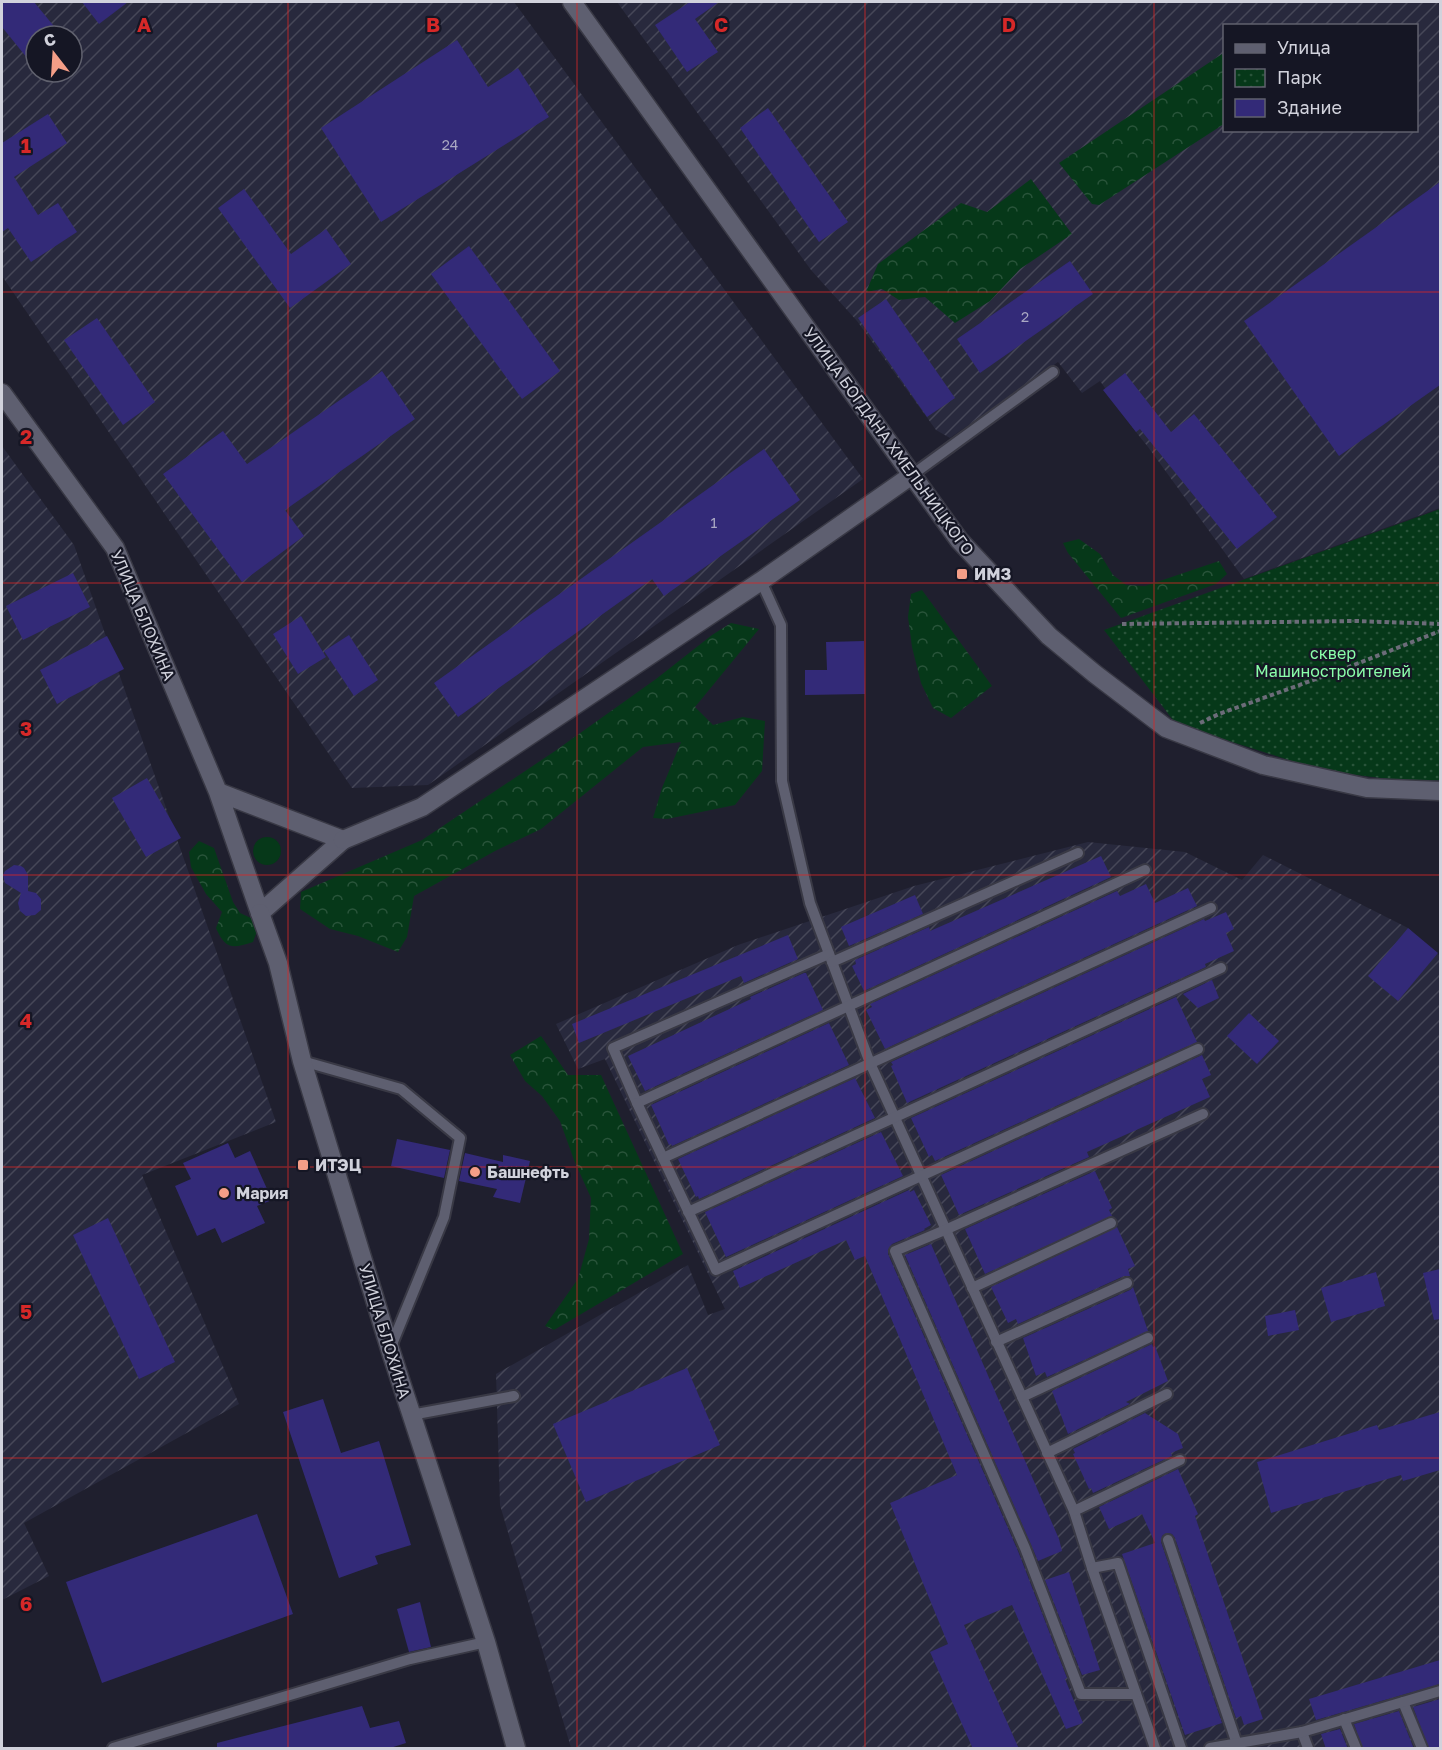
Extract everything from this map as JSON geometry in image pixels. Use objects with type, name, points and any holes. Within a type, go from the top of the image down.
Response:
[{"type":"main road","name":"УЛИЦА БОГДАНА ХМЕЛЬНИЦКОГО","points":[[572,2],[959,540],[1049,636],[1166,728],[1263,765],[1366,788],[1440,791]]},
{"type":"main road","name":"УЛИЦА БЛОХИНА","points":[[2,393],[115,549],[218,792],[278,963],[303,1061],[390,1349],[486,1642],[516,1749]]},
{"type":"main road","points":[[260,912],[343,840],[422,807],[761,581],[912,475]]},
{"type":"main road","points":[[218,792],[343,840]]},
{"type":"lane","points":[[912,475],[1053,372]]},
{"type":"lane","points":[[761,581],[781,625],[782,782],[810,903],[870,1063],[1074,1511],[1155,1749]]},
{"type":"lane","points":[[1078,853],[613,1048],[716,1270],[1198,1049]]},
{"type":"lane","points":[[637,1103],[1145,870]]},
{"type":"lane","points":[[663,1158],[1211,908]]},
{"type":"lane","points":[[688,1212],[1221,968]]},
{"type":"lane","points":[[303,1061],[401,1089],[460,1138],[444,1217],[390,1349]]},
{"type":"lane","points":[[1136,1694],[1082,1694],[1025,1548],[895,1251],[1203,1114]]},
{"type":"lane","points":[[972,1288],[1111,1223]]},
{"type":"lane","points":[[996,1342],[1127,1283]]},
{"type":"lane","points":[[1022,1397],[1148,1338]]},
{"type":"lane","points":[[1047,1453],[1167,1394]]},
{"type":"lane","points":[[411,1415],[514,1396]]},
{"type":"lane","points":[[1074,1511],[1180,1460]]},
{"type":"lane","points":[[1168,1540],[1237,1744]]},
{"type":"lane","points":[[1092,1568],[1118,1563],[1180,1749]]},
{"type":"lane","points":[[113,1749],[410,1659],[486,1642]]},
{"type":"lane","points":[[1210,1749],[1302,1732],[1440,1691]]},
{"type":"lane","points":[[1402,1702],[1422,1749]]},
{"type":"lane","points":[[1344,1719],[1356,1749]]},
{"type":"lane","points":[[1302,1732],[1308,1749]]},
{"type":"path","points":[[1122,624],[1356,621],[1440,624]]},
{"type":"path","points":[[1199,723],[1440,631]]},
{"type":"shaded area","points":[[2,2],[514,2],[863,479],[428,785],[352,788],[2,276]]},
{"type":"shaded area","points":[[617,2],[1440,2],[1440,508],[1244,579],[1100,381],[1082,393],[1058,362],[950,438],[936,430],[857,321],[811,270]]},
{"type":"shaded area","points":[[2,446],[74,545],[276,1122],[142,1175],[239,1404],[24,1523],[49,1576],[2,1600]]},
{"type":"shaded area","points":[[1088,842],[1185,852],[1242,880],[1263,855],[1408,928],[1440,956],[1440,1748],[571,1748],[500,1505],[496,1374],[688,1265],[708,1315],[725,1309],[605,1059],[578,1069],[556,1024],[738,945],[914,886]]},
{"type":"green space","points":[[1222,54],[1223,125],[1099,205],[1092,204],[1059,163]]},
{"type":"green space","points":[[1031,179],[1072,234],[1020,269],[990,301],[955,323],[925,297],[899,300],[882,289],[866,292],[878,264],[961,203],[987,212]]},
{"type":"green space","name":"сквер Машиностроителей","points":[[1440,509],[1440,780],[1414,782],[1323,771],[1176,724],[1104,630]]},
{"type":"green space","points":[[1079,539],[1100,554],[1113,575],[1126,585],[1145,586],[1219,561],[1227,574],[1216,584],[1121,618],[1068,553],[1063,543]]},
{"type":"green space","points":[[922,590],[992,686],[951,718],[933,708],[921,683],[912,647],[908,617],[911,594]]},
{"type":"green space","points":[[731,623],[759,629],[695,707],[713,725],[743,717],[765,721],[762,771],[735,805],[667,819],[653,818],[662,788],[681,742],[643,747],[541,829],[495,851],[414,896],[407,937],[398,952],[358,936],[330,929],[300,909],[301,892],[422,840],[555,751]]},
{"type":"green space","points":[[267,837],[277,841],[281,851],[277,861],[267,865],[257,861],[253,851],[257,841]]},
{"type":"green space","points":[[199,841],[214,848],[233,902],[240,913],[253,919],[257,931],[253,942],[230,946],[219,935],[216,928],[222,912],[206,894],[191,867],[189,852]]},
{"type":"green space","points":[[541,1036],[568,1075],[601,1075],[683,1254],[554,1330],[545,1326],[578,1279],[589,1239],[591,1198],[560,1121],[542,1096],[525,1081],[510,1055]]},
{"type":"building","points":[[2,2],[34,2],[52,24],[24,24],[24,54],[2,27]]},
{"type":"building","points":[[82,2],[128,2],[99,24]]},
{"type":"building","points":[[690,2],[719,2],[695,19],[718,52],[687,72],[655,25]]},
{"type":"building","points":[[457,40],[488,87],[518,68],[549,117],[381,222],[321,128]]},
{"type":"building","points":[[768,108],[848,222],[819,242],[740,128]]},
{"type":"building","points":[[48,114],[67,143],[14,177],[38,215],[58,203],[77,232],[31,262],[8,228],[2,232],[2,143]]},
{"type":"building","points":[[1440,182],[1440,385],[1339,456],[1244,321]]},
{"type":"building","points":[[244,189],[291,254],[326,229],[351,264],[290,308],[218,208]]},
{"type":"building","points":[[469,246],[560,371],[522,399],[431,274]]},
{"type":"building","points":[[1070,261],[1093,294],[980,373],[957,339]]},
{"type":"building","points":[[886,299],[955,398],[927,417],[858,318]]},
{"type":"building","points":[[97,318],[155,402],[123,425],[64,340]]},
{"type":"building","points":[[382,371],[415,419],[285,510],[304,536],[242,582],[163,474],[223,431],[247,464]]},
{"type":"building","points":[[1125,373],[1171,432],[1194,414],[1277,517],[1237,549],[1140,429],[1136,432],[1103,390]]},
{"type":"building","points":[[764,449],[800,500],[664,596],[652,579],[458,717],[434,683]]},
{"type":"building","points":[[73,573],[90,607],[23,640],[6,606]]},
{"type":"building","points":[[301,616],[326,657],[298,674],[273,634]]},
{"type":"building","points":[[349,635],[378,680],[354,696],[324,651]]},
{"type":"building","points":[[107,636],[124,669],[57,704],[40,670]]},
{"type":"building","points":[[864,641],[865,694],[805,695],[805,670],[827,670],[826,642]]},
{"type":"building","points":[[147,778],[181,838],[146,857],[112,798]]},
{"type":"building","points":[[1101,856],[1111,877],[864,991],[852,966],[856,964],[855,960],[929,927],[930,931]]},
{"type":"building","points":[[14,865],[24,868],[28,875],[28,891],[36,893],[41,899],[41,910],[35,915],[26,916],[20,911],[18,903],[21,893],[5,883],[3,875],[5,871]]},
{"type":"building","points":[[1146,884],[1155,903],[1188,888],[1197,906],[885,1049],[866,1010],[872,1007],[870,1004],[1117,891],[1120,896]]},
{"type":"building","points":[[915,895],[923,914],[849,946],[841,927]]},
{"type":"building","points":[[1226,912],[1234,929],[1226,933],[1234,951],[1205,964],[1206,967],[1171,983],[1170,981],[1170,983],[907,1103],[891,1062],[1204,919],[1205,921]]},
{"type":"building","points":[[1408,928],[1438,953],[1398,1001],[1368,976]]},
{"type":"building","points":[[788,935],[798,959],[744,983],[741,976],[579,1043],[572,1024]]},
{"type":"building","points":[[804,973],[823,1010],[645,1091],[628,1056]]},
{"type":"building","points":[[1212,980],[1219,998],[1198,1008],[1183,994]]},
{"type":"building","points":[[1176,997],[1197,1042],[935,1161],[932,1155],[929,1157],[911,1118]]},
{"type":"building","points":[[1249,1013],[1279,1041],[1257,1064],[1227,1036]]},
{"type":"building","points":[[829,1023],[849,1065],[672,1146],[669,1145],[651,1105]]},
{"type":"building","points":[[1202,1055],[1211,1075],[1202,1079],[1210,1097],[1087,1152],[1089,1157],[959,1215],[941,1175]]},
{"type":"building","points":[[855,1078],[875,1118],[699,1199],[698,1196],[696,1197],[678,1159]]},
{"type":"building","points":[[881,1132],[903,1176],[726,1257],[705,1212]]},
{"type":"building","points":[[397,1139],[450,1150],[444,1178],[391,1166]]},
{"type":"building","points":[[228,1143],[235,1158],[250,1151],[272,1200],[257,1206],[265,1223],[222,1243],[215,1228],[197,1236],[175,1186],[191,1179],[183,1163]]},
{"type":"building","points":[[465,1153],[503,1162],[503,1155],[530,1161],[520,1203],[493,1197],[497,1189],[459,1181]]},
{"type":"building","points":[[1095,1171],[1112,1208],[1109,1210],[1112,1216],[985,1274],[965,1229]]},
{"type":"building","points":[[909,1190],[910,1192],[914,1190],[931,1225],[925,1230],[892,1244],[888,1254],[1018,1551],[1083,1723],[1066,1729],[1012,1605],[964,1625],[1019,1749],[973,1749],[930,1652],[948,1644],[890,1503],[957,1475],[865,1256],[855,1260],[846,1240],[740,1288],[733,1271]]},
{"type":"building","points":[[108,1218],[175,1362],[139,1379],[73,1235]]},
{"type":"building","points":[[1117,1227],[1135,1266],[1128,1269],[1130,1276],[1124,1276],[1018,1324],[1016,1319],[1008,1323],[991,1287]]},
{"type":"building","points":[[931,1244],[1059,1539],[1062,1551],[1038,1561],[905,1255]]},
{"type":"building","points":[[1440,1269],[1440,1319],[1434,1320],[1423,1273]]},
{"type":"building","points":[[1376,1272],[1385,1306],[1331,1322],[1321,1288]]},
{"type":"building","points":[[1133,1287],[1148,1331],[1047,1377],[1045,1372],[1036,1376],[1023,1338]]},
{"type":"building","points":[[1295,1310],[1299,1330],[1268,1336],[1265,1316]]},
{"type":"building","points":[[1152,1344],[1153,1347],[1155,1346],[1168,1381],[1126,1402],[1130,1404],[1068,1434],[1052,1391]]},
{"type":"building","points":[[687,1368],[720,1445],[586,1502],[553,1424]]},
{"type":"building","points":[[323,1399],[341,1453],[379,1441],[411,1545],[375,1556],[378,1564],[339,1578],[283,1412]]},
{"type":"building","points":[[1440,1412],[1440,1470],[1403,1481],[1401,1475],[1271,1513],[1257,1462],[1377,1425],[1379,1430]]},
{"type":"building","points":[[1145,1413],[1178,1434],[1183,1448],[1171,1453],[1172,1456],[1093,1493],[1073,1454],[1075,1453],[1073,1449]]},
{"type":"building","points":[[1178,1469],[1198,1514],[1195,1516],[1263,1719],[1244,1725],[1241,1716],[1236,1718],[1175,1538],[1172,1534],[1166,1533],[1162,1536],[1161,1542],[1222,1723],[1185,1735],[1122,1554],[1155,1543],[1142,1514],[1109,1529],[1099,1507]]},
{"type":"building","points":[[257,1514],[293,1614],[102,1683],[66,1582]]},
{"type":"building","points":[[1069,1572],[1100,1670],[1082,1675],[1045,1580]]},
{"type":"building","points":[[420,1602],[431,1647],[409,1652],[397,1609]]},
{"type":"building","points":[[1440,1660],[1440,1684],[1316,1720],[1309,1699]]},
{"type":"building","points":[[1440,1699],[1440,1749],[1429,1749],[1413,1707]]},
{"type":"building","points":[[362,1706],[370,1728],[399,1721],[406,1743],[387,1749],[217,1749],[217,1743]]},
{"type":"building","points":[[1399,1711],[1414,1749],[1363,1749],[1354,1724]]},
{"type":"building","points":[[1340,1729],[1348,1749],[1326,1749],[1321,1734]]},
{"type":"place","name":"ИМЗ","points":[[962,574]]},
{"type":"place","name":"ИТЭЦ","points":[[303,1165]]},
{"type":"place","name":"Башнефть","points":[[475,1172]]},
{"type":"place","name":"Мария","points":[[224,1193]]}]
